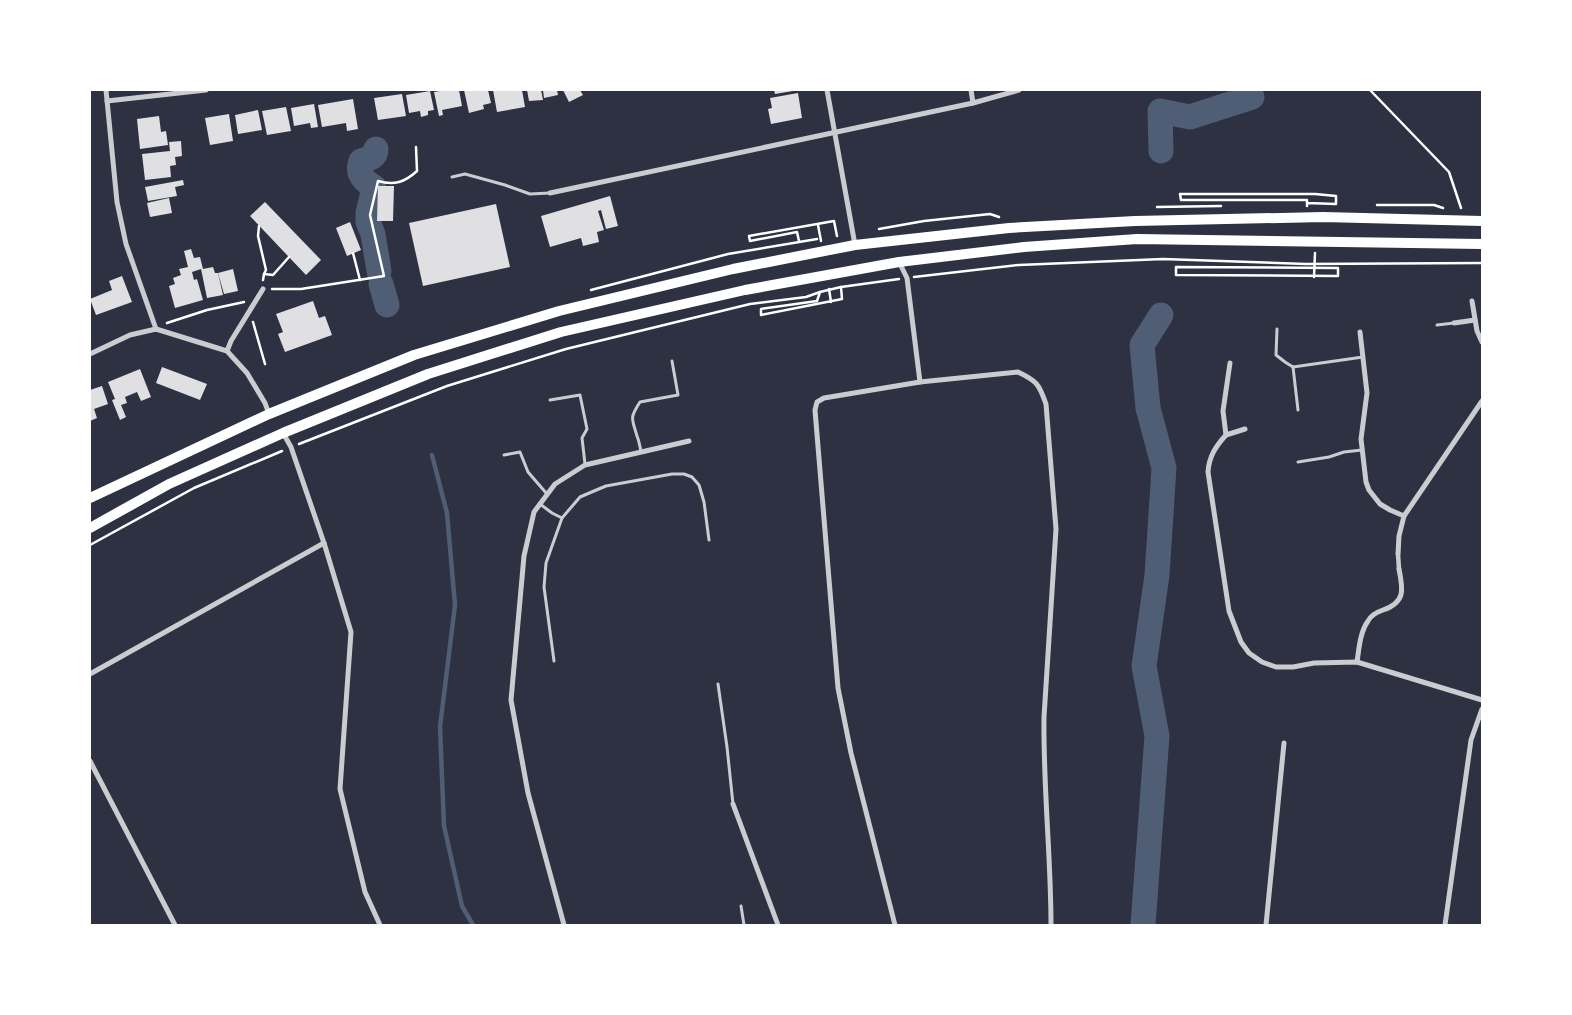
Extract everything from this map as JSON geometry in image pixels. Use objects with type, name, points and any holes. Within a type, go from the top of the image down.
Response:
[{"type":"highway","points":[[90,498],[269,414],[414,355],[558,311],[733,269],[855,245],[1009,228],[1135,221],[1323,217],[1482,220]]},
{"type":"highway","points":[[90,528],[170,484],[283,433],[428,374],[561,332],[745,290],[899,262],[1024,247],[1138,238],[1482,244]]},
{"type":"street","points":[[106,90],[117,202],[126,244],[156,329]]},
{"type":"street","points":[[107,102],[206,90]]},
{"type":"street","points":[[827,90],[855,245]]},
{"type":"street","points":[[970,90],[973,103]]},
{"type":"street","points":[[550,192],[973,103],[1019,90]]},
{"type":"street","points":[[899,262],[907,278],[920,382]]},
{"type":"street","points":[[227,351],[231,341],[263,289]]},
{"type":"street","points":[[1472,301],[1477,331],[1482,342]]},
{"type":"street","points":[[1454,323],[1475,320]]},
{"type":"street","points":[[90,354],[130,335],[156,329],[227,351],[247,372],[265,403],[269,414]]},
{"type":"street","points":[[1360,332],[1367,392],[1361,439],[1366,482],[1380,504],[1404,516]]},
{"type":"street","points":[[1226,434],[1223,411],[1230,363]]},
{"type":"street","points":[[895,925],[851,753],[838,688],[815,410],[817,402],[824,398],[920,382],[1018,372],[1031,378],[1040,386],[1046,404],[1056,529],[1044,717],[1051,874],[1051,925]]},
{"type":"street","points":[[1357,662],[1362,632],[1368,620],[1376,612],[1393,606],[1400,598],[1402,587],[1398,554],[1399,536],[1404,516],[1482,401]]},
{"type":"street","points":[[1245,429],[1226,434],[1213,451],[1208,472],[1229,611],[1241,642],[1250,653],[1262,662],[1276,667],[1292,667],[1314,663],[1357,662],[1482,700]]},
{"type":"street","points":[[283,433],[291,447],[324,543],[351,632],[340,789],[365,892],[380,925]]},
{"type":"street","points":[[564,925],[528,793],[511,700],[524,556],[534,512],[554,484],[585,465],[690,441]]},
{"type":"street","points":[[90,674],[324,543]]},
{"type":"street","points":[[1445,925],[1471,740],[1482,709]]},
{"type":"street","points":[[1266,925],[1284,743]]},
{"type":"street","points":[[90,760],[176,925]]},
{"type":"street","points":[[733,804],[778,925]]},
{"type":"lane","points":[[452,177],[465,174],[505,184],[530,194],[550,192]]},
{"type":"lane","points":[[1437,325],[1454,323]]},
{"type":"lane","points":[[1277,329],[1276,355],[1294,367],[1363,358]]},
{"type":"lane","points":[[641,452],[632,423],[634,412],[640,402],[678,395],[672,361]]},
{"type":"lane","points":[[1294,367],[1298,410]]},
{"type":"lane","points":[[550,400],[580,395],[587,429],[582,438],[585,465]]},
{"type":"lane","points":[[1298,462],[1362,450]]},
{"type":"lane","points":[[504,455],[520,452],[528,472],[547,494]]},
{"type":"lane","points":[[554,661],[548,623],[545,579],[546,562],[562,518],[580,496],[606,486],[672,474],[684,474],[692,477],[699,486],[704,502],[709,540]]},
{"type":"lane","points":[[540,504],[562,518]]},
{"type":"lane","points":[[718,684],[733,804]]},
{"type":"lane","points":[[741,906],[744,925]]},
{"type":"path","points":[[1370,90],[1449,172],[1461,208]]},
{"type":"path","points":[[259,226],[258,236],[266,270],[263,289],[301,289],[384,276],[370,216],[378,181],[388,184],[400,182],[417,171],[416,147]]},
{"type":"path","points":[[1180,194],[1315,194],[1336,196],[1336,204],[1307,205],[1306,200],[1181,200],[1180,194]]},
{"type":"path","points":[[799,242],[796,232],[750,241],[749,236],[834,221],[837,236]]},
{"type":"path","points":[[354,253],[360,280]]},
{"type":"path","points":[[264,274],[273,275],[289,257]]},
{"type":"path","points":[[300,444],[447,386],[566,349],[750,304],[806,297],[841,287],[1019,265],[1163,259],[1306,266],[1338,268],[1338,276],[1176,276],[1176,266],[1254,267],[1306,266],[1482,263]]},
{"type":"path","points":[[820,292],[817,301],[761,309],[761,315],[842,299],[841,287]]},
{"type":"path","points":[[156,329],[174,320],[258,299]]},
{"type":"path","points":[[244,320],[253,322],[265,364]]},
{"type":"path","points":[[90,545],[194,488],[284,450]]},
{"type":"building","points":[[459,90],[462,106],[442,110],[443,115],[439,116],[434,92]]},
{"type":"building","points":[[464,90],[488,90],[491,103],[483,105],[484,109],[469,113]]},
{"type":"building","points":[[493,90],[522,90],[525,107],[497,112]]},
{"type":"building","points":[[527,90],[541,90],[543,100],[529,101]]},
{"type":"building","points":[[543,90],[557,90],[558,95],[544,98]]},
{"type":"building","points":[[563,90],[580,90],[583,95],[569,102]]},
{"type":"building","points":[[774,90],[793,90],[793,91],[775,94]]},
{"type":"building","points":[[430,91],[434,110],[428,111],[428,115],[421,117],[420,111],[409,113],[406,95]]},
{"type":"building","points":[[798,93],[802,118],[771,124],[768,109],[772,108],[770,98]]},
{"type":"building","points":[[402,94],[406,116],[378,120],[374,98]]},
{"type":"building","points":[[353,99],[358,129],[347,131],[346,123],[322,127],[318,105]]},
{"type":"building","points":[[314,104],[318,127],[311,128],[310,123],[294,126],[291,108]]},
{"type":"building","points":[[286,107],[291,131],[267,135],[262,111]]},
{"type":"building","points":[[258,110],[262,130],[238,134],[235,115]]},
{"type":"building","points":[[229,114],[233,141],[210,145],[205,118]]},
{"type":"building","points":[[159,116],[161,132],[166,131],[168,145],[140,149],[137,119]]},
{"type":"building","points":[[181,141],[182,156],[175,157],[176,165],[170,166],[171,177],[145,180],[142,154],[170,151],[169,142]]},
{"type":"building","points":[[183,180],[184,185],[175,187],[177,196],[148,201],[145,187]]},
{"type":"building","points":[[378,186],[394,186],[393,221],[377,221]]},
{"type":"building","points":[[610,196],[618,226],[606,229],[601,210],[598,211],[604,230],[597,232],[599,242],[583,246],[581,238],[550,247],[541,216]]},
{"type":"building","points":[[169,198],[172,213],[150,217],[147,203]]},
{"type":"building","points":[[265,202],[321,260],[306,275],[250,216]]},
{"type":"building","points":[[496,204],[510,267],[423,286],[409,223]]},
{"type":"building","points":[[350,222],[361,250],[347,256],[336,228]]},
{"type":"building","points":[[191,249],[194,258],[200,257],[203,269],[213,267],[215,273],[218,273],[223,295],[207,298],[201,269],[192,272],[194,280],[197,279],[203,300],[175,308],[169,286],[175,284],[173,278],[181,275],[179,269],[188,267],[184,251]]},
{"type":"building","points":[[233,269],[238,291],[224,294],[218,273]]},
{"type":"building","points":[[122,276],[132,302],[96,315],[90,299],[112,290],[109,281]]},
{"type":"building","points":[[313,301],[319,318],[325,316],[332,335],[285,352],[278,334],[283,332],[276,314]]},
{"type":"building","points":[[162,367],[207,384],[200,400],[156,383]]},
{"type":"building","points":[[140,369],[151,397],[141,401],[137,392],[125,397],[127,403],[121,405],[126,417],[120,420],[112,400],[115,399],[108,382]]},
{"type":"building","points":[[102,386],[108,404],[94,409],[97,418],[90,421],[90,390]]},
{"type":"waterway","points":[[1161,151],[1160,111],[1190,117],[1252,97],[1247,90]]},
{"type":"waterway","points":[[376,149],[375,155],[361,161],[360,173],[364,180],[374,187],[368,213],[368,222],[373,234],[379,271]]},
{"type":"waterway","points":[[381,284],[387,305]]},
{"type":"waterway","points":[[1143,925],[1157,736],[1144,666],[1157,575],[1164,468],[1148,408],[1142,345],[1161,315]]},
{"type":"waterway","points":[[432,455],[447,513],[455,605],[440,727],[444,826],[462,906],[473,925]]}]
